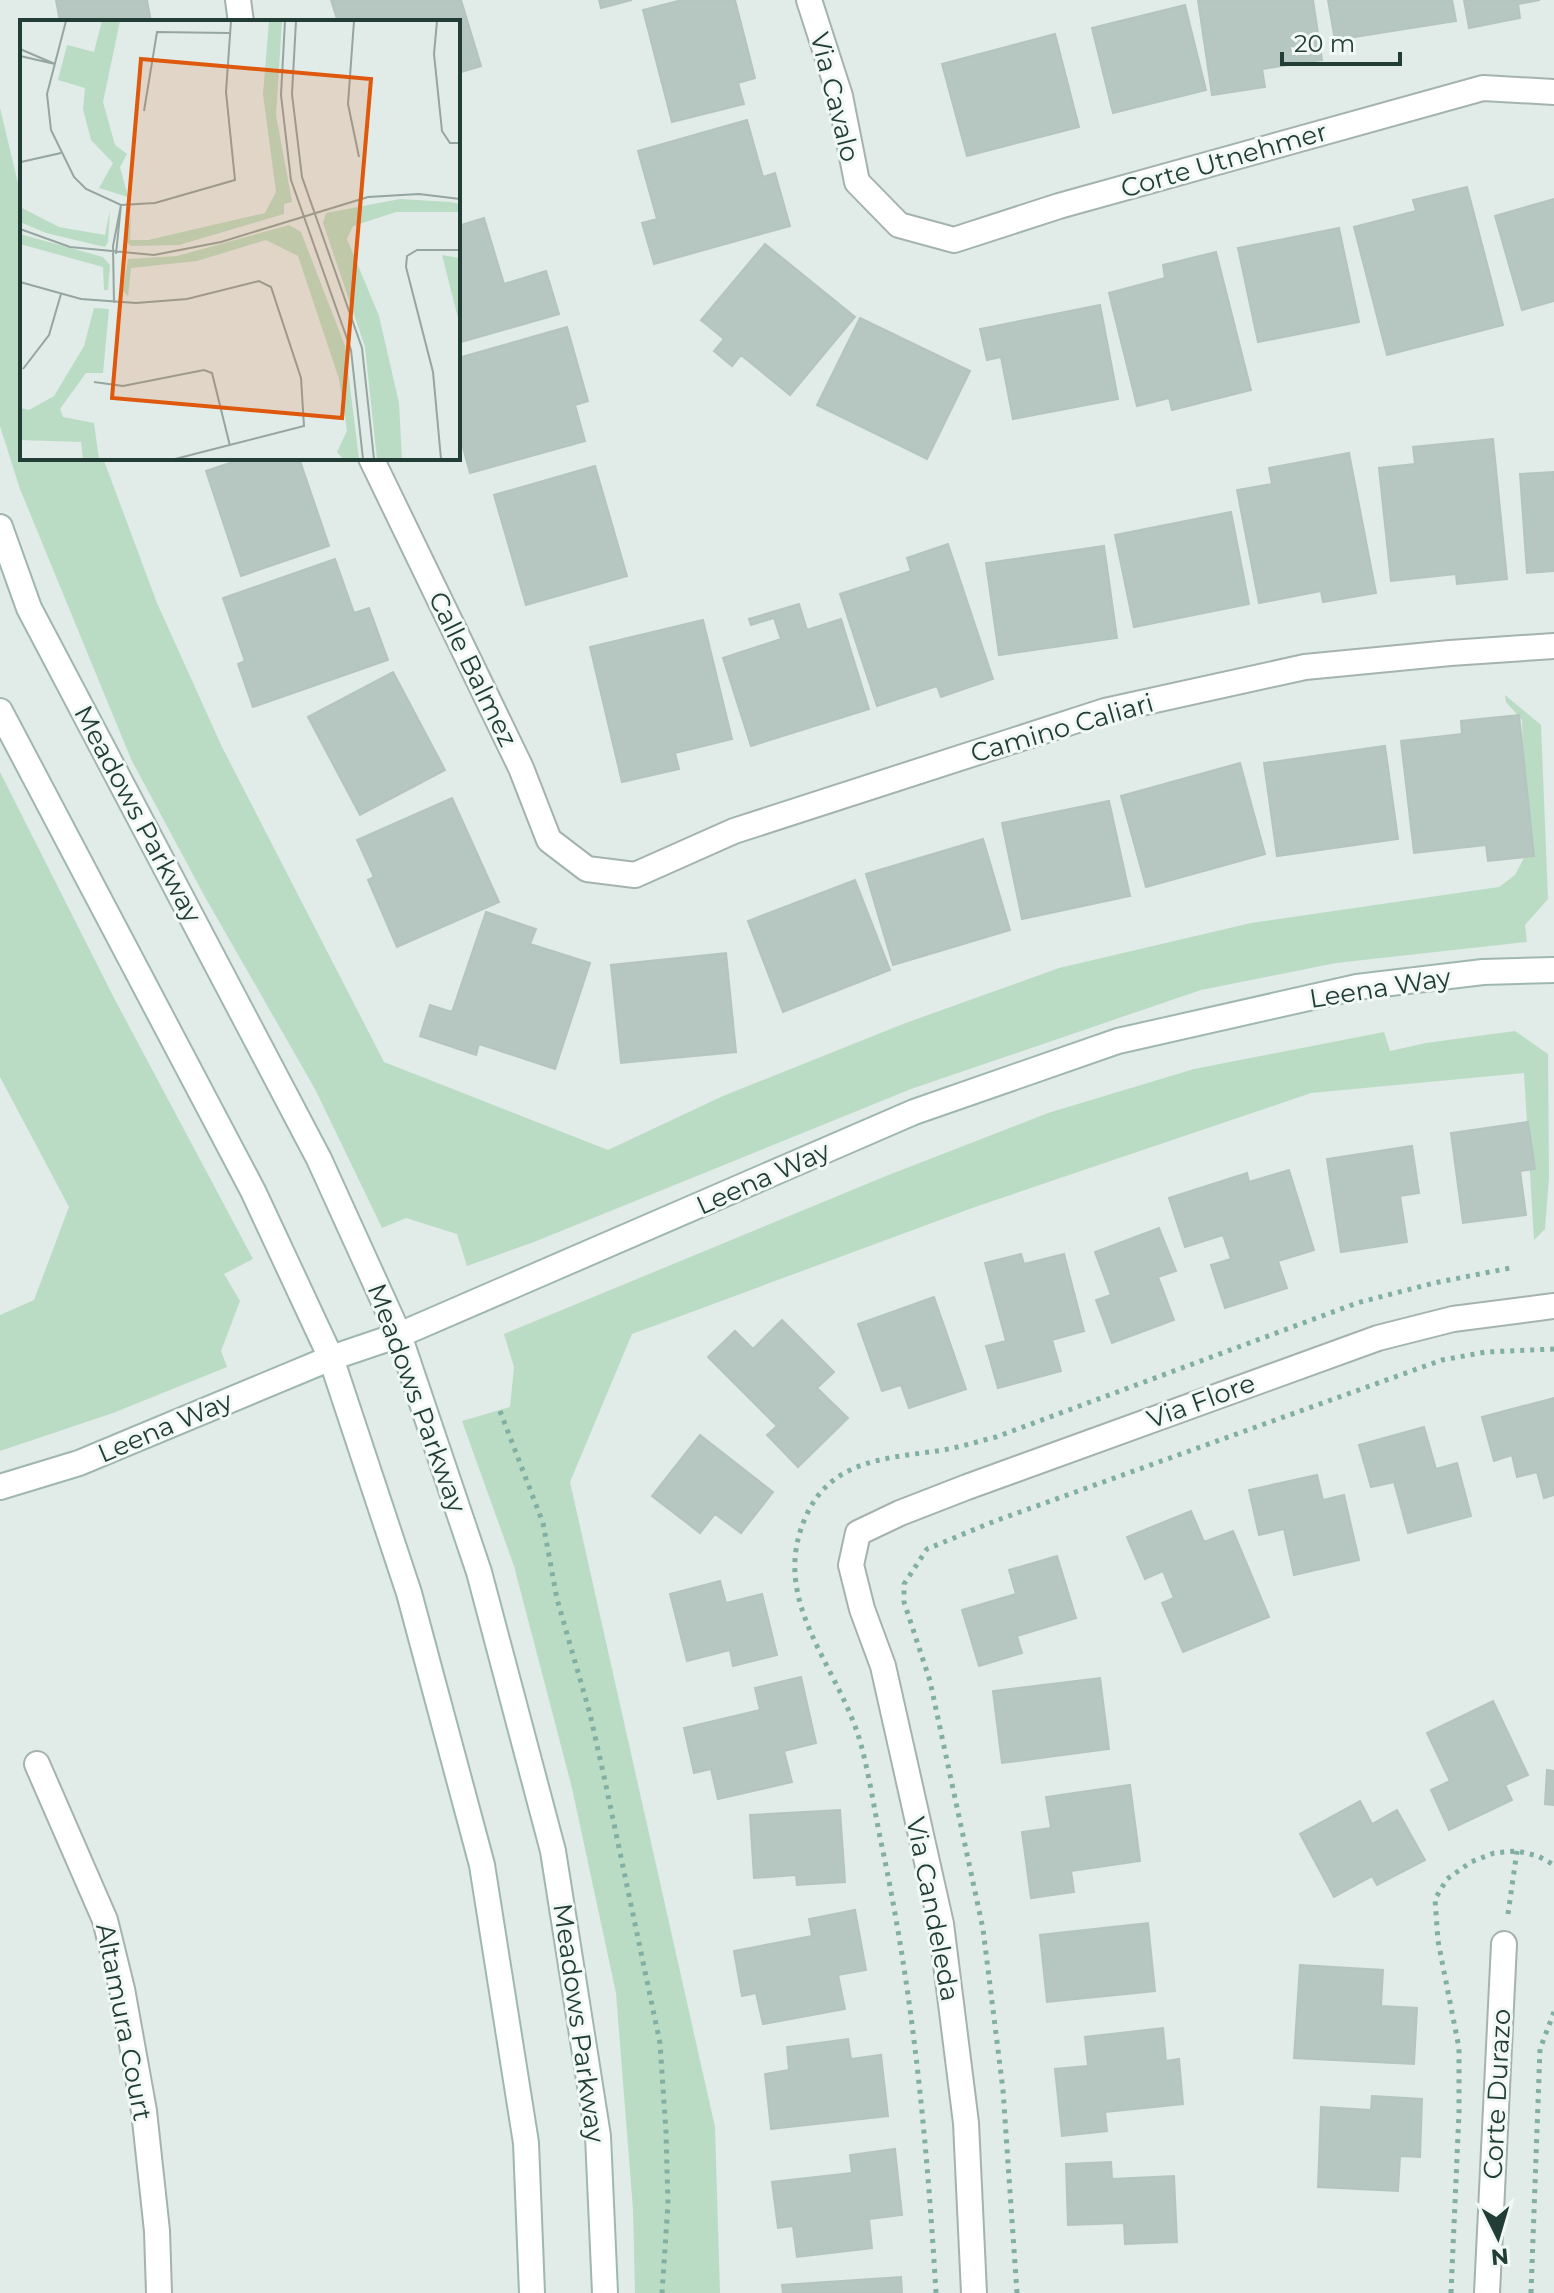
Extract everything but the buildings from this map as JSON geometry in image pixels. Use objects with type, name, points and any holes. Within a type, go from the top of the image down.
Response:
[{"type":"street","points":[[238,0],[241,20]]},
{"type":"street","name":"Via Cavalo","points":[[809,0],[840,96],[857,182],[899,225]]},
{"type":"street","name":"Corte Utnehmer","points":[[899,225],[954,240],[1059,206],[1483,88],[1554,92]]},
{"type":"street","name":"Calle Balmez","points":[[372,460],[521,768],[549,840],[587,869]]},
{"type":"street","name":"Meadows Parkway","points":[[0,527],[29,608],[319,1159],[399,1335],[479,1572],[553,1851],[598,2136],[605,2293]]},
{"type":"street","name":"Camino Caliari","points":[[587,869],[635,875],[734,831],[1105,711],[1305,667],[1554,646]]},
{"type":"street","points":[[0,711],[253,1191],[331,1358],[409,1593],[482,1865],[526,2143],[532,2293]]},
{"type":"street","name":"Leena Way","points":[[0,1487],[79,1463],[331,1358],[399,1335],[914,1112],[1118,1041],[1357,987],[1483,972],[1554,970]]},
{"type":"street","name":"Via Flore","points":[[858,1533],[967,1487],[1378,1338],[1453,1319],[1554,1306]]},
{"type":"street","name":"Via Candeleda","points":[[858,1533],[851,1565],[862,1609],[883,1666],[941,1924],[966,2123],[974,2293]]},
{"type":"street","name":"Altamura Court","points":[[37,1764],[105,1920],[122,1989],[144,2111],[157,2231],[159,2293]]},
{"type":"street","name":"Corte Durazo","points":[[1487,2293],[1504,1944]]},
{"type":"path","points":[[936,2293],[918,2056],[896,1908],[860,1741],[842,1691],[809,1628],[796,1590],[793,1560],[808,1511],[845,1471],[870,1461],[938,1451],[996,1437],[1357,1303],[1515,1267]]},
{"type":"path","points":[[1017,2293],[1003,2090],[983,1929],[930,1681],[904,1602],[904,1584],[913,1567],[927,1549],[995,1521],[1442,1360],[1486,1352],[1554,1349]]},
{"type":"path","points":[[500,1411],[543,1523],[557,1599],[590,1714],[660,2043],[668,2204],[662,2293]]},
{"type":"path","points":[[1504,1944],[1517,1851]]},
{"type":"path","points":[[1451,2293],[1459,2048],[1438,1941],[1435,1899],[1447,1879],[1471,1862],[1494,1853],[1517,1851],[1538,1856],[1554,1865]]},
{"type":"path","points":[[1531,2293],[1540,2049],[1554,2012]]},
{"type":"green space","points":[[0,108],[20,192],[20,460],[104,460],[157,603],[222,747],[384,1062],[608,1150],[723,1096],[903,1024],[1059,968],[1251,923],[1499,887],[1515,875],[1526,854],[1522,720],[1506,702],[1505,695],[1541,725],[1548,899],[1525,925],[1527,942],[1336,963],[1201,990],[911,1089],[534,1242],[467,1266],[457,1234],[406,1218],[382,1228],[315,1089],[205,897],[131,759],[20,489],[0,426]]},
{"type":"green space","points":[[0,772],[114,998],[253,1259],[224,1274],[240,1301],[221,1351],[227,1367],[113,1413],[0,1451],[0,1315],[34,1300],[69,1207],[0,1077]]},
{"type":"green space","points":[[1515,1031],[1548,1054],[1549,1178],[1545,1229],[1534,1240],[1524,1073],[1311,1093],[975,1207],[632,1334],[570,1482],[715,2127],[720,2293],[635,2293],[633,2209],[616,1993],[572,1788],[514,1566],[462,1421],[510,1407],[514,1367],[504,1334],[886,1176],[1048,1113],[1194,1069],[1384,1032],[1390,1051]]}]
